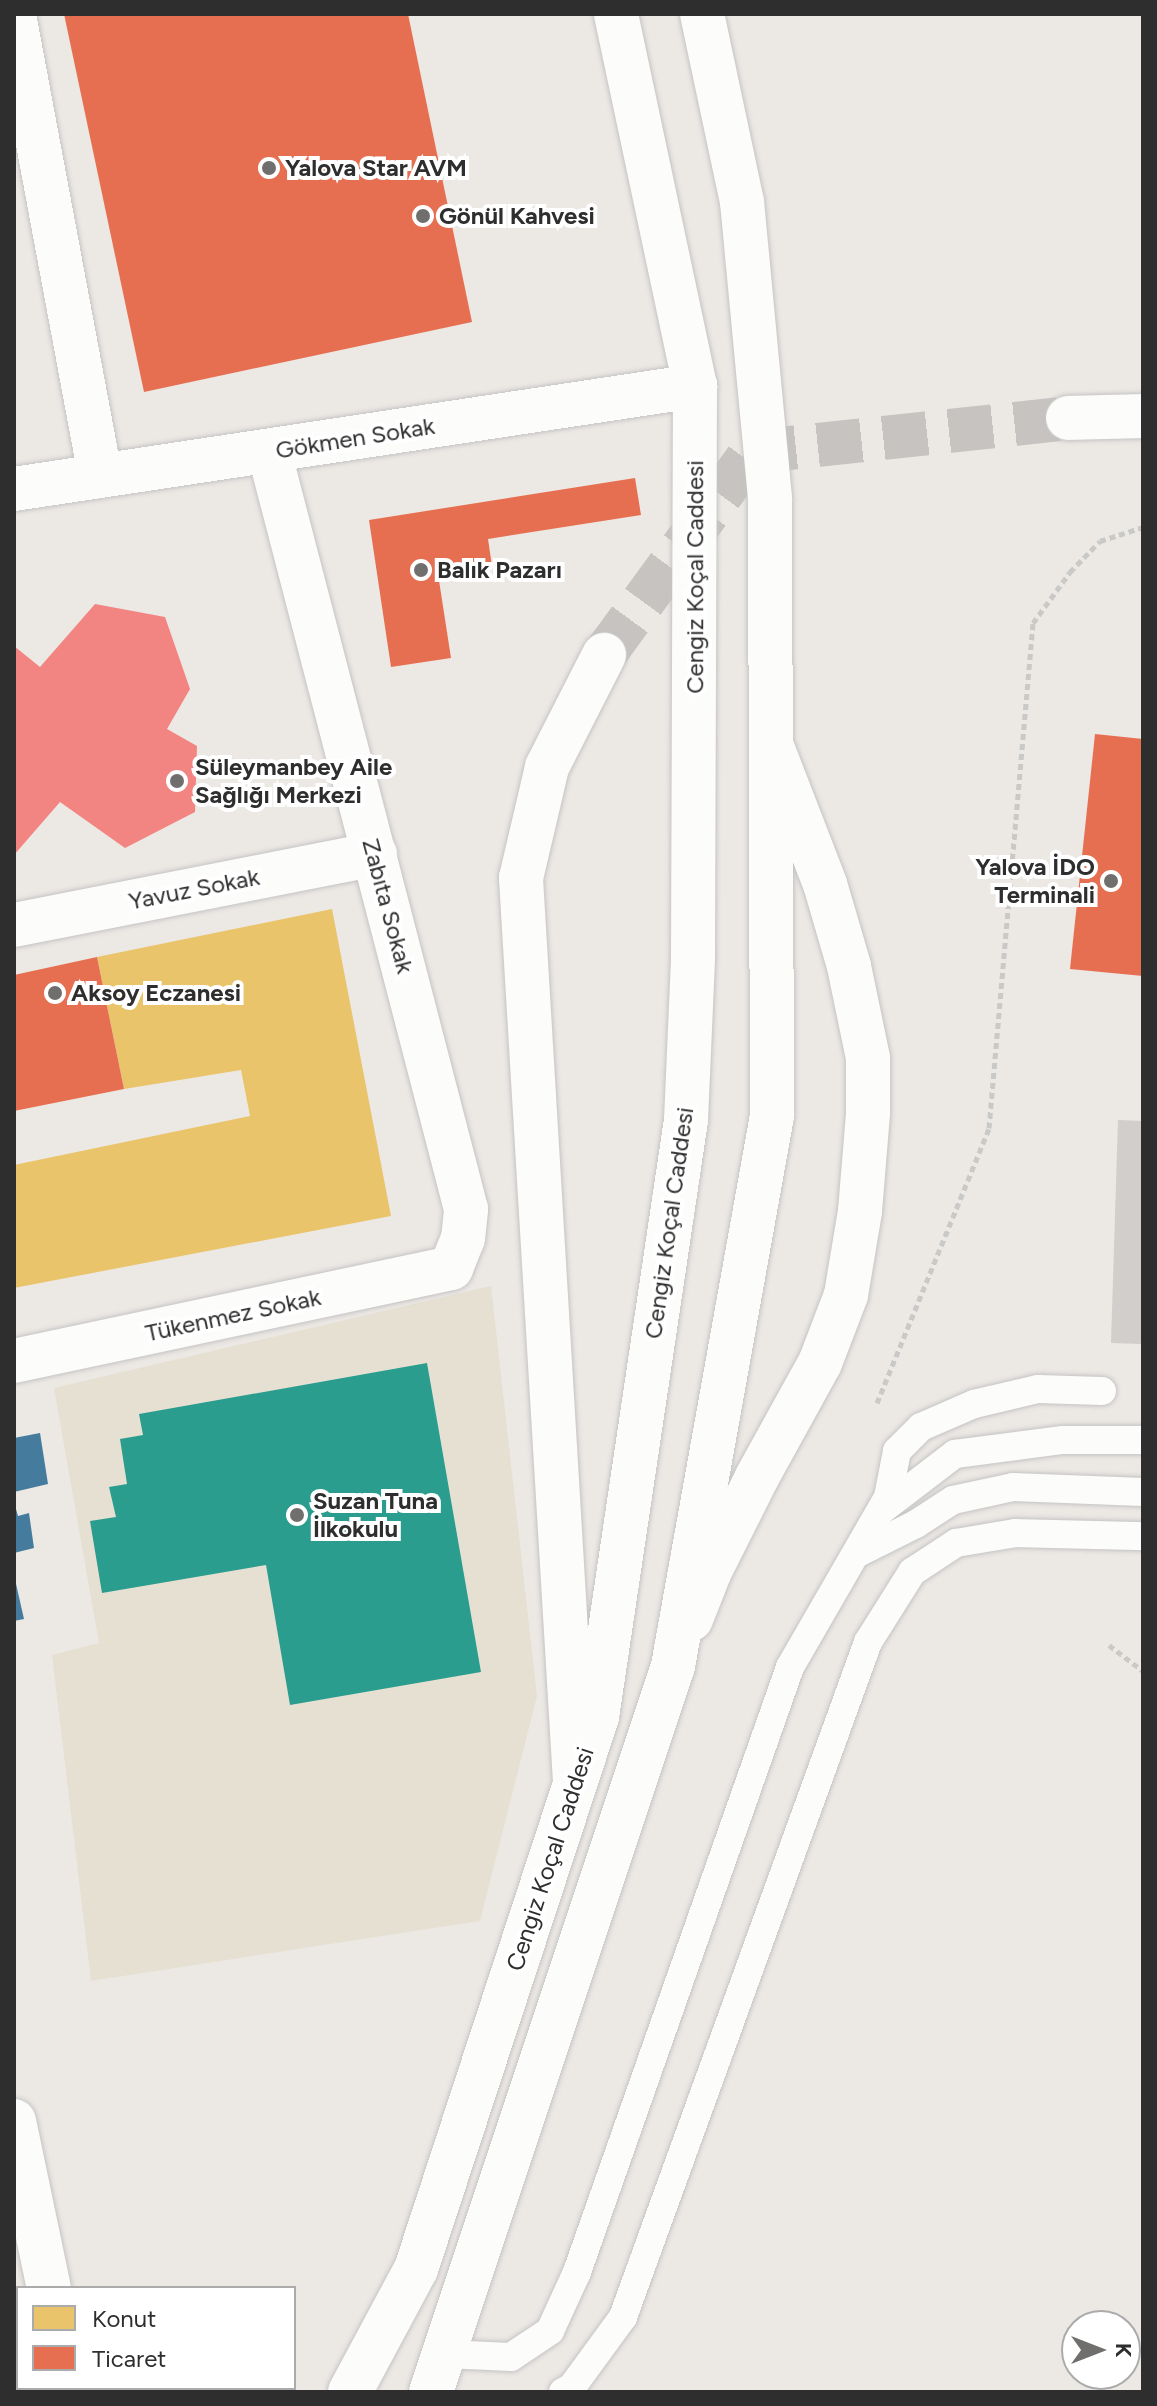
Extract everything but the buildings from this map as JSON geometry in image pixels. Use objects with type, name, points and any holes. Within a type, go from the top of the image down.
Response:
[{"type":"street","name":"Cengiz Koçal Caddesi","points":[[350,2392],[416,2269],[597,1717],[686,1120],[693,957],[695,386],[616,14]]},
{"type":"street","points":[[673,1666],[772,1116],[770,498],[742,202],[702,14]]},
{"type":"street","points":[[14,15],[100,476]]},
{"type":"street","name":"Gökmen Sokak","points":[[14,489],[695,386]]},
{"type":"street","points":[[1068,418],[1143,416]]},
{"type":"street","name":"Zabıta Sokak","points":[[269,451],[466,1209],[463,1239],[451,1268]]},
{"type":"street","points":[[575,1784],[521,878],[547,767],[604,655]]},
{"type":"street","points":[[438,2373],[673,1666],[709,1573],[757,1477],[820,1363],[846,1295],[860,1211],[868,1113],[868,1058],[849,966],[825,884],[771,743]]},
{"type":"street","name":"Yavuz Sokak","points":[[14,925],[375,854]]},
{"type":"street","name":"Tükenmez Sokak","points":[[14,1361],[451,1268]]},
{"type":"street","points":[[14,2121],[49,2286]]},
{"type":"lane","points":[[438,2373],[511,2357],[550,2331],[577,2272],[790,1667],[888,1497],[897,1451],[921,1427],[974,1404],[1038,1389],[1102,1391]]},
{"type":"lane","points":[[874,1517],[908,1487],[955,1454],[1063,1440],[1143,1440]]},
{"type":"lane","points":[[856,1554],[916,1524],[953,1500],[998,1490],[1013,1487],[1143,1492]]},
{"type":"lane","points":[[563,2392],[572,2387],[623,2317],[868,1642],[912,1572],[956,1543],[1016,1533],[1143,1536]]},
{"type":"path","points":[[872,1415],[989,1128],[1033,623],[1070,572],[1100,541],[1143,527]]},
{"type":"path","points":[[1109,1645],[1143,1671]]},
{"type":"shaded area","name":"Suzan Tuna İlkokulu","points":[[491,1286],[537,1696],[480,1921],[91,1981],[52,1655],[99,1643],[54,1388]]},
{"type":"tunnel","points":[[604,655],[752,452],[1068,418]]},
{"type":"place","name":"Yalova Star AVM","points":[[269,168]]},
{"type":"place","name":"Gönül Kahvesi","points":[[423,216]]},
{"type":"place","name":"Balık Pazarı","points":[[421,570]]},
{"type":"place","name":"Süleymanbey Aile Sağlığı Merkezi","points":[[177,781]]},
{"type":"place","name":"Yalova İDO Terminali","points":[[1111,881]]},
{"type":"place","name":"Aksoy Eczanesi","points":[[55,993]]},
{"type":"place","name":"Suzan Tuna İlkokulu","points":[[297,1515]]}]
